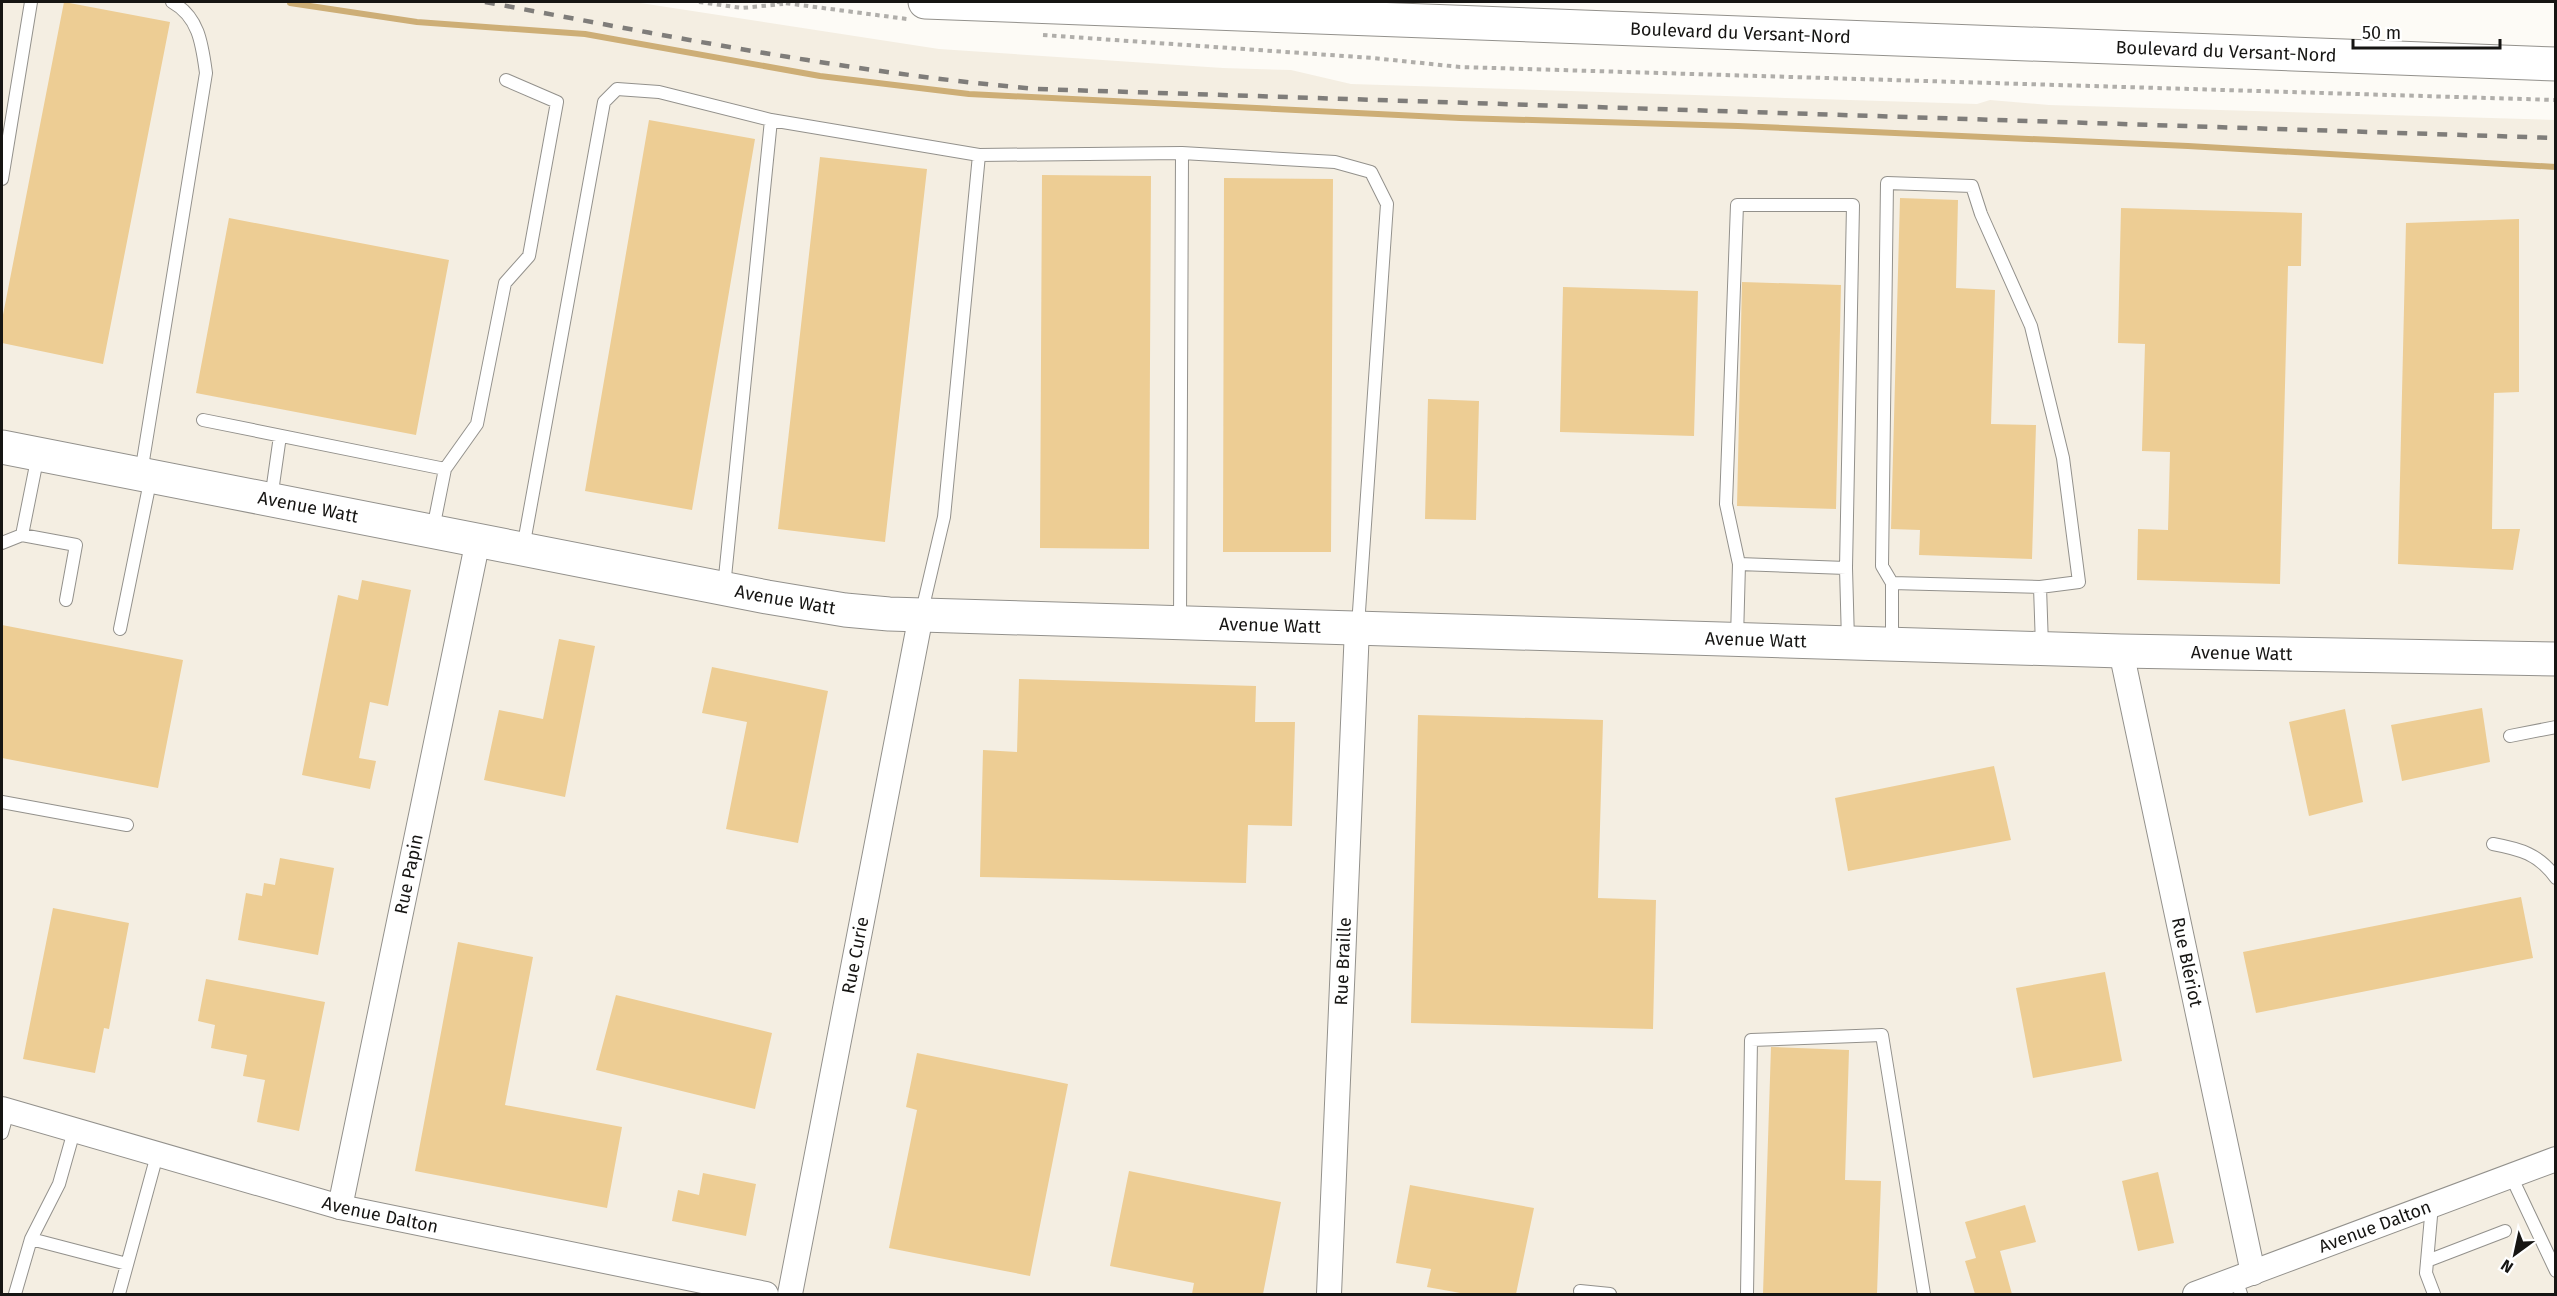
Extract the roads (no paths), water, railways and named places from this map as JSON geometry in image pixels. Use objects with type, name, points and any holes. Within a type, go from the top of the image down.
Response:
[{"type":"street","name":"Boulevard du Versant-Nord","points":[[920,11],[2556,64]]},
{"type":"street","name":"Avenue Watt","points":[[2,447],[724,589],[844,610],[921,615],[2121,651],[2556,659]]},
{"type":"street","name":"Rue Papin","points":[[340,1207],[478,540]]},
{"type":"street","name":"Rue Curie","points":[[790,1294],[921,615]]},
{"type":"street","name":"Rue Braille","points":[[1329,1294],[1357,628]]},
{"type":"street","name":"Rue Blériot","points":[[2121,651],[2243,1282]]},
{"type":"street","name":"Avenue Dalton","points":[[4,1118],[74,1131],[340,1207],[766,1294]]},
{"type":"street","name":"Avenue Dalton","points":[[2204,1293],[2243,1282],[2432,1205],[2556,1159]]},
{"type":"lane","points":[[2,179],[31,2]]},
{"type":"lane","points":[[120,629],[146,475],[206,73],[200,35],[186,9],[172,2]]},
{"type":"lane","points":[[432,531],[445,469],[477,424],[505,283],[529,256],[557,102],[506,80]]},
{"type":"lane","points":[[523,549],[604,102],[617,89],[659,92],[771,120],[979,155],[1182,153],[1335,162],[1371,172],[1387,204],[1357,628]]},
{"type":"lane","points":[[724,589],[771,120]]},
{"type":"lane","points":[[1180,623],[1182,153]]},
{"type":"lane","points":[[921,615],[944,517],[979,155]]},
{"type":"lane","points":[[1892,583],[2040,587],[2079,582],[2063,458],[2031,326],[1981,214],[1972,186],[1887,183],[1882,566],[1892,583],[1892,644]]},
{"type":"lane","points":[[1737,638],[1739,564],[1726,504],[1737,205],[1853,205],[1846,568],[1848,643]]},
{"type":"lane","points":[[203,420],[445,469]]},
{"type":"lane","points":[[271,499],[280,436]]},
{"type":"lane","points":[[22,535],[38,454]]},
{"type":"lane","points":[[2,543],[22,535],[76,545],[66,600]]},
{"type":"lane","points":[[1739,564],[1846,568]]},
{"type":"lane","points":[[2040,587],[2042,647]]},
{"type":"lane","points":[[2510,736],[2556,727]]},
{"type":"lane","points":[[2,802],[127,825]]},
{"type":"lane","points":[[2493,844],[2524,850],[2545,864],[2556,878]]},
{"type":"lane","points":[[1748,1294],[1751,1040],[1882,1035],[1924,1294]]},
{"type":"lane","points":[[15,1294],[31,1239],[59,1184],[74,1131]]},
{"type":"lane","points":[[119,1294],[157,1155]]},
{"type":"lane","points":[[2511,1176],[2556,1271]]},
{"type":"lane","points":[[2432,1205],[2426,1273],[2434,1294]]},
{"type":"lane","points":[[2427,1262],[2505,1231]]},
{"type":"lane","points":[[31,1239],[127,1264]]},
{"type":"lane","points":[[1580,1291],[1610,1294]]},
{"type":"waterway","points":[[290,3],[417,22],[585,34],[820,76],[969,94],[1460,118],[1738,126],[2188,146],[2556,167]]},
{"type":"railway","points":[[485,2],[829,63],[1037,89],[2556,138]]}]
